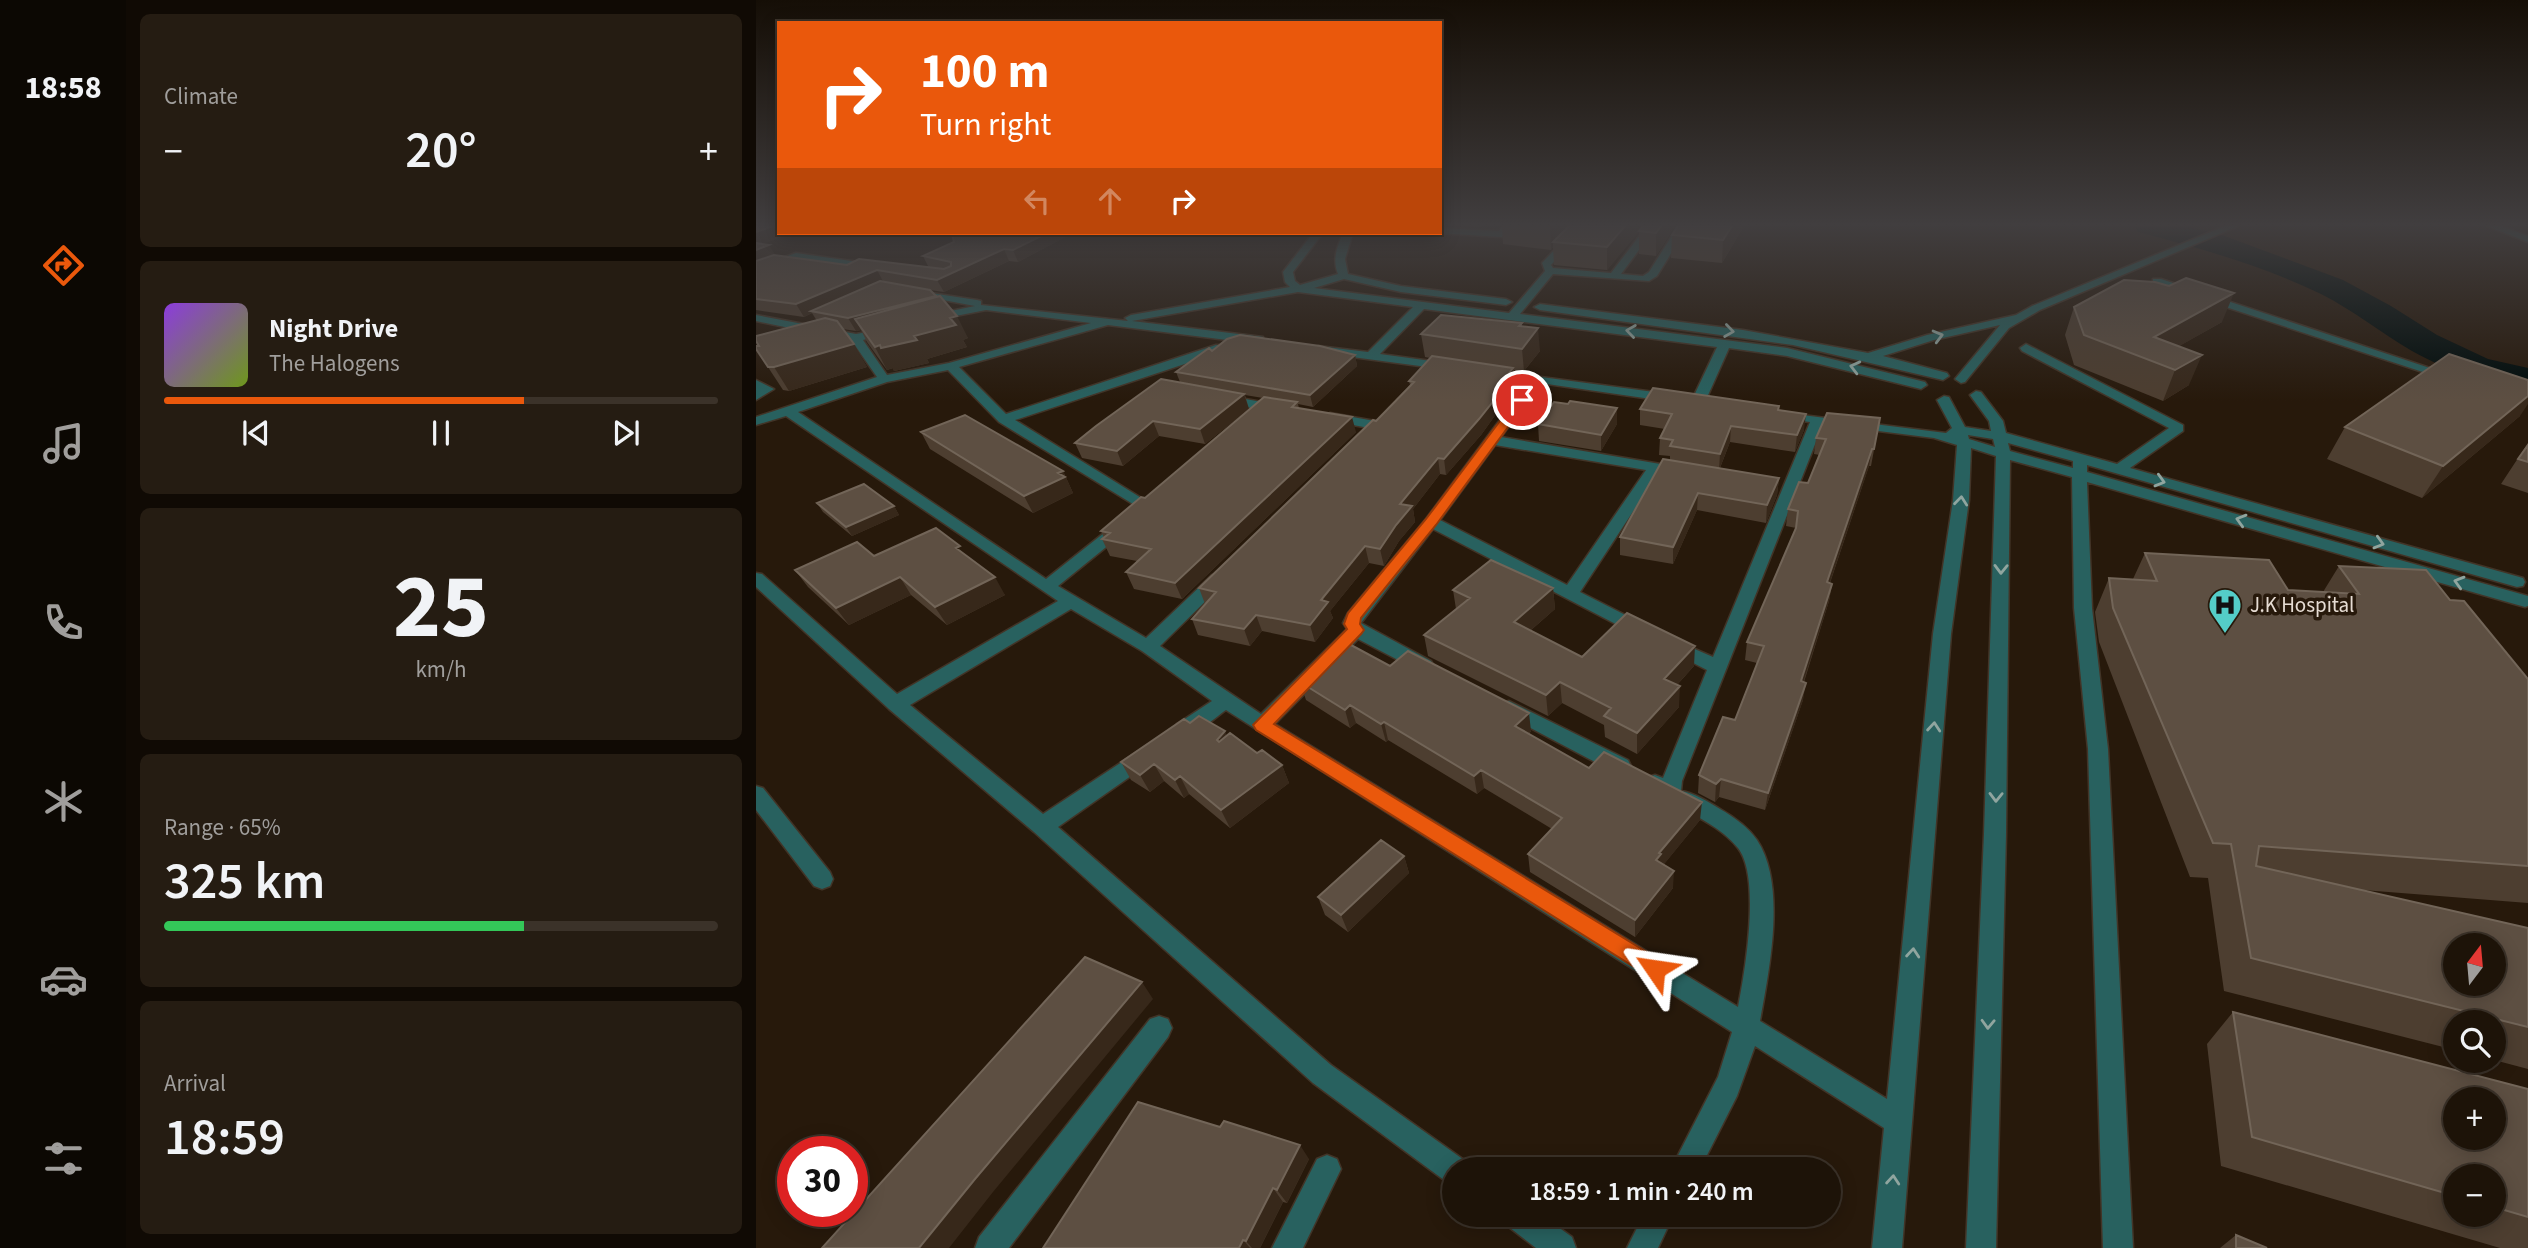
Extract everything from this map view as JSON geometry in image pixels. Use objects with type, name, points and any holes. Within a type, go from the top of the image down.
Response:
[{"type":"street","points":[[1293,284],[1298,289],[1725,343],[1821,359],[1921,385],[1926,393],[1944,400],[1965,401],[1976,395]]},
{"type":"street","points":[[756,421],[884,379],[951,366],[1114,320],[1315,284]]},
{"type":"street","points":[[1380,284],[1772,337],[1872,356],[1961,379],[1974,386],[1976,395],[1996,421],[2002,444],[1995,834],[1981,1248]]},
{"type":"street","points":[[1513,315],[1538,284]]},
{"type":"street","points":[[1961,379],[2005,326],[2036,308],[2095,284]]},
{"type":"street","points":[[2167,284],[2462,380]]},
{"type":"street","points":[[901,290],[986,307],[1114,320],[1277,342]]},
{"type":"street","points":[[1371,356],[1422,304]]},
{"type":"street","points":[[756,318],[856,338],[909,323],[986,307]]},
{"type":"street","points":[[777,335],[824,314]]},
{"type":"street","points":[[1872,356],[1931,337],[2022,316]]},
{"type":"street","points":[[856,338],[884,379]]},
{"type":"street","points":[[1004,419],[1250,338]]},
{"type":"street","points":[[1483,372],[1704,403],[1725,343]]},
{"type":"street","points":[[1304,346],[1371,356],[1424,370],[1456,368]]},
{"type":"street","points":[[2026,348],[2178,428],[2120,469]]},
{"type":"street","points":[[951,366],[1004,419],[1067,450],[1151,502],[1047,587]]},
{"type":"street","points":[[1921,385],[1928,378],[1943,376]]},
{"type":"street","points":[[1123,379],[1157,386]]},
{"type":"street","points":[[1442,675],[1356,630],[1352,624],[1354,617],[1431,522],[1537,379]]},
{"type":"street","points":[[756,384],[768,389],[756,396]]},
{"type":"street","points":[[1211,396],[1289,411]]},
{"type":"street","points":[[1887,1248],[1942,634],[1961,500],[1962,437],[1944,400]]},
{"type":"street","points":[[1245,423],[1264,406]]},
{"type":"street","points":[[788,411],[1047,587],[1148,647],[1262,725],[1899,1122]]},
{"type":"street","points":[[1764,412],[2002,444],[2527,603],[2523,577],[2120,469],[2080,466]]},
{"type":"street","points":[[1314,415],[1375,425]]},
{"type":"street","points":[[1671,791],[1672,781],[1719,668],[1783,488],[1817,421]]},
{"type":"street","points":[[1493,440],[1696,474]]},
{"type":"street","points":[[2080,466],[2083,608],[2098,750],[2118,1248]]},
{"type":"street","points":[[1569,595],[1655,467]]},
{"type":"street","points":[[1431,522],[1569,595],[1719,668]]},
{"type":"street","points":[[1148,647],[1227,570]]},
{"type":"street","points":[[756,578],[896,704],[1042,826],[1322,1074],[1442,1161]]},
{"type":"street","points":[[896,704],[1072,601]]},
{"type":"street","points":[[1262,725],[1356,630]]},
{"type":"street","points":[[1492,700],[1671,791],[1731,828],[1752,850],[1761,912],[1748,1027],[1734,1072],[1691,1157]]},
{"type":"street","points":[[1042,826],[1226,701]]},
{"type":"street","points":[[756,794],[822,879]]},
{"type":"street","points":[[990,1248],[1159,1028]]},
{"type":"street","points":[[1287,1248],[1327,1169]]},
{"type":"street","points":[[1533,1227],[1561,1248]]},
{"type":"street","points":[[1642,1248],[1653,1227]]},
{"type":"building","points":[[756,284],[843,284],[796,304],[756,299]]},
{"type":"building","points":[[873,284],[898,284],[930,290],[936,296],[848,318],[811,311]]},
{"type":"building","points":[[2116,284],[2206,284],[2234,293],[2154,337],[2202,355],[2175,370],[2084,335],[2074,307]]},
{"type":"building","points":[[940,296],[957,316],[950,318],[956,325],[914,336],[917,340],[875,347],[855,319]]},
{"type":"building","points":[[1441,315],[1522,323],[1519,326],[1538,328],[1522,349],[1421,334]]},
{"type":"building","points":[[825,318],[837,321],[854,344],[774,367],[768,367],[756,349],[756,346],[759,346],[756,336]]},
{"type":"building","points":[[1240,335],[1320,346],[1355,355],[1310,395],[1176,372],[1209,348],[1212,351],[1227,339]]},
{"type":"building","points":[[2449,354],[2528,380],[2528,396],[2443,466],[2345,427]]},
{"type":"building","points":[[1432,356],[1513,368],[1497,388],[1503,389],[1479,419],[1444,459],[1438,458],[1400,504],[1412,506],[1380,549],[1365,546],[1321,600],[1328,602],[1310,625],[1256,615],[1244,629],[1192,619],[1216,592],[1199,588],[1373,420],[1376,421],[1414,382],[1409,381]]},
{"type":"building","points":[[1161,379],[1244,394],[1200,429],[1153,421],[1117,451],[1075,443],[1096,426]]},
{"type":"building","points":[[1653,388],[1779,406],[1778,410],[1806,414],[1797,435],[1731,426],[1720,454],[1670,446],[1673,440],[1660,438],[1672,414],[1640,409]]},
{"type":"building","points":[[1264,397],[1297,402],[1292,407],[1352,417],[1175,583],[1126,572],[1151,549],[1102,539],[1110,533],[1101,531],[1141,497],[1145,498]]},
{"type":"building","points":[[1570,401],[1617,408],[1601,435],[1538,424],[1554,402],[1568,404]]},
{"type":"building","points":[[1827,413],[1880,418],[1874,449],[1827,582],[1832,584],[1801,681],[1806,683],[1768,793],[1721,779],[1716,784],[1699,775],[1723,717],[1735,720],[1764,646],[1747,642],[1796,528],[1798,511],[1788,509],[1799,482],[1808,483],[1826,439],[1816,438]]},
{"type":"building","points":[[965,415],[1063,471],[1058,473],[1065,477],[1024,496],[921,432]]},
{"type":"building","points":[[2528,445],[2528,462],[2518,459]]},
{"type":"building","points":[[1663,459],[1779,478],[1767,505],[1698,493],[1673,547],[1620,537]]},
{"type":"building","points":[[864,484],[894,506],[846,527],[817,503]]},
{"type":"building","points":[[936,528],[960,546],[956,548],[995,577],[935,607],[900,577],[836,608],[795,570],[857,542],[874,556]]},
{"type":"building","points":[[2145,553],[2269,560],[2288,590],[2359,594],[2339,566],[2426,570],[2450,600],[2464,601],[2528,679],[2528,866],[2259,846],[2256,866],[2528,928],[2528,1027],[2506,1022],[2506,1010],[2460,1010],[2251,958],[2231,844],[2213,843],[2113,608],[2109,578],[2157,581]]},
{"type":"building","points":[[1491,560],[1553,588],[1514,622],[1582,657],[1627,613],[1695,646],[1664,679],[1680,686],[1637,733],[1604,716],[1611,708],[1560,682],[1546,695],[1424,635],[1470,598],[1453,590]]},
{"type":"building","points":[[1351,645],[1390,666],[1408,651],[1529,713],[1515,726],[1589,768],[1604,752],[1702,802],[1659,853],[1661,854],[1656,860],[1674,871],[1635,920],[1528,854],[1562,818],[1481,770],[1474,776],[1384,722],[1381,724],[1350,705],[1345,710],[1300,682]]},
{"type":"building","points":[[1199,716],[1225,731],[1217,740],[1219,742],[1230,733],[1257,753],[1262,750],[1282,765],[1221,810],[1180,776],[1175,780],[1154,764],[1140,775],[1121,762],[1184,719],[1190,723]]},
{"type":"building","points":[[1381,840],[1404,856],[1341,915],[1318,897]]},
{"type":"building","points":[[1085,957],[1142,982],[919,1248],[822,1248],[841,1227],[868,1227],[868,1197]]},
{"type":"building","points":[[2233,1012],[2443,1067],[2443,1073],[2467,1073],[2528,1089],[2528,1217],[2506,1211],[2506,1164],[2443,1164],[2443,1193],[2252,1137]]},
{"type":"building","points":[[1138,1102],[1220,1127],[1224,1121],[1300,1145],[1277,1190],[1273,1188],[1246,1241],[1243,1240],[1239,1248],[1043,1248]]},
{"type":"building","points":[[2236,1235],[2267,1248],[2236,1248]]},
{"type":"waterway","points":[[2325,284],[2379,313],[2424,343],[2477,368],[2528,379]]},
{"type":"place","name":"J.K Hospital","points":[[2225,635]]},
{"type":"route","points":[[1522,400],[1431,522],[1354,617],[1352,624],[1356,630],[1262,725],[1655,969]]}]
